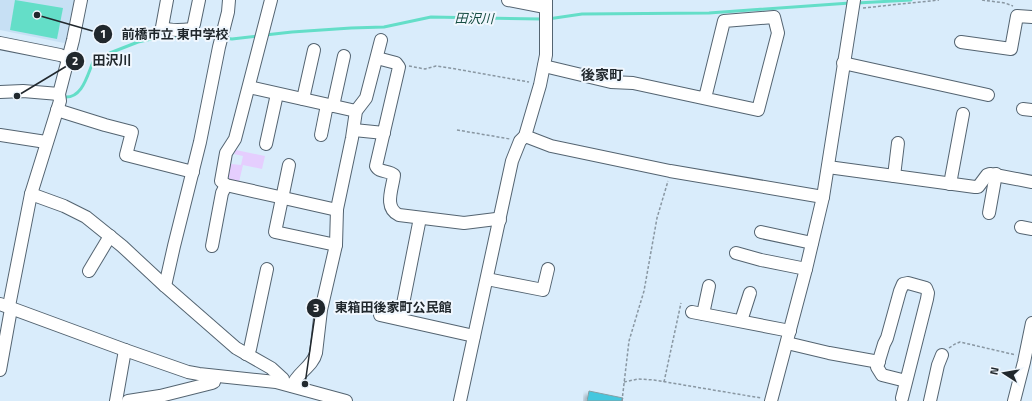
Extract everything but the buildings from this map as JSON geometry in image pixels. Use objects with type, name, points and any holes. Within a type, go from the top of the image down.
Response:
[{"type":"street","points":[[0,370],[7,306],[32,194],[46,142],[60,101],[59,94],[81,0]]},
{"type":"street","points":[[167,0],[162,27],[166,29],[187,30],[192,29],[199,0]]},
{"type":"street","points":[[165,286],[202,135],[221,38],[228,12],[229,0]]},
{"type":"street","points":[[271,0],[235,139],[226,153],[220,181],[226,185],[337,210]]},
{"type":"street","points":[[460,401],[512,161],[522,139],[540,85],[546,55],[546,11],[508,0]]},
{"type":"street","points":[[771,400],[806,269],[823,197],[853,5]]},
{"type":"street","points":[[961,42],[1011,50],[1017,16],[1028,16]]},
{"type":"street","points":[[544,66],[611,82],[633,84],[758,110],[778,33],[774,17],[724,21],[705,98]]},
{"type":"street","points":[[287,385],[315,356],[321,310],[336,244],[337,210],[354,130],[356,111],[366,98],[381,40]]},
{"type":"street","points":[[0,43],[60,55],[68,58]]},
{"type":"street","points":[[303,99],[314,50]]},
{"type":"street","points":[[321,135],[344,56]]},
{"type":"street","points":[[377,58],[396,63],[399,66],[376,166],[376,169],[392,173],[394,175],[390,196],[394,211],[399,214],[420,218],[464,224],[496,219],[500,220]]},
{"type":"street","points":[[843,63],[988,95]]},
{"type":"street","points":[[249,88],[356,111]]},
{"type":"street","points":[[0,92],[24,91],[59,94]]},
{"type":"street","points":[[266,144],[277,94]]},
{"type":"street","points":[[57,110],[132,132],[126,155],[193,172]]},
{"type":"street","points":[[950,184],[964,114]]},
{"type":"street","points":[[354,130],[384,133]]},
{"type":"street","points":[[0,135],[46,142]]},
{"type":"street","points":[[522,139],[670,171],[823,197]]},
{"type":"street","points":[[894,176],[898,143]]},
{"type":"street","points":[[289,166],[275,232],[336,244]]},
{"type":"street","points":[[828,167],[978,187],[987,175],[990,174],[1032,182]]},
{"type":"street","points":[[990,213],[996,174]]},
{"type":"street","points":[[212,246],[222,193],[226,185]]},
{"type":"street","points":[[32,194],[78,212],[110,236],[230,343],[271,368],[287,385]]},
{"type":"street","points":[[400,319],[420,218]]},
{"type":"street","points":[[761,232],[812,243]]},
{"type":"street","points":[[89,271],[110,236]]},
{"type":"street","points":[[736,253],[761,260],[806,269]]},
{"type":"street","points":[[487,279],[543,290],[548,268]]},
{"type":"street","points":[[246,354],[250,350],[267,269]]},
{"type":"street","points":[[902,398],[928,293],[926,288],[908,283],[901,286],[889,334],[884,342],[878,362],[878,369],[882,375],[906,381]]},
{"type":"street","points":[[709,286],[698,313],[741,321],[788,337],[828,353],[878,362]]},
{"type":"street","points":[[741,321],[750,293]]},
{"type":"street","points":[[7,306],[177,369],[199,374],[263,380],[346,401]]},
{"type":"street","points":[[380,315],[474,336]]},
{"type":"street","points":[[1014,401],[1028,354],[1032,323]]},
{"type":"street","points":[[116,401],[125,350]]},
{"type":"street","points":[[930,401],[942,355]]},
{"type":"street","points":[[128,401],[160,396],[205,385],[214,382],[215,376]]},
{"type":"path","points":[[853,5],[939,0]]},
{"type":"path","points":[[982,0],[1005,3],[1020,9],[1028,16]]},
{"type":"path","points":[[399,66],[425,69],[436,66],[456,68],[540,85]]},
{"type":"path","points":[[457,130],[522,139]]},
{"type":"path","points":[[622,401],[629,338],[644,292],[657,218],[668,186],[670,171]]},
{"type":"path","points":[[664,382],[681,303]]},
{"type":"path","points":[[942,355],[950,346],[960,342],[998,352],[1028,354]]},
{"type":"path","points":[[624,382],[645,379],[771,400]]},
{"type":"shaded area","points":[[0,0],[77,0],[68,41],[64,43],[0,30]]},
{"type":"shaded area","points":[[15,0],[63,8],[57,39],[10,30]]},
{"type":"shaded area","points":[[236,150],[265,156],[262,169],[243,165],[239,182],[230,180],[228,176],[231,164],[241,165],[243,156],[234,154]]},
{"type":"waterway","name":"田沢川","points":[[857,3],[911,0]]},
{"type":"waterway","name":"田沢川","points":[[548,19],[582,14],[709,13],[850,3]]},
{"type":"waterway","name":"田沢川","points":[[265,35],[351,28],[384,27],[431,17],[542,19]]},
{"type":"waterway","name":"田沢川","points":[[224,38],[232,39],[258,36]]},
{"type":"waterway","name":"田沢川","points":[[64,97],[70,97],[80,90],[86,80],[93,62],[97,58],[138,42],[156,38],[218,37]]},
{"type":"place","name":"前橋市立 東中学校","points":[[37,15]]},
{"type":"place","name":"田沢川","points":[[17,96]]},
{"type":"place","name":"東箱田後家町公民館","points":[[305,384]]},
{"type":"district","name":"後家町","points":[[602,74]]}]
